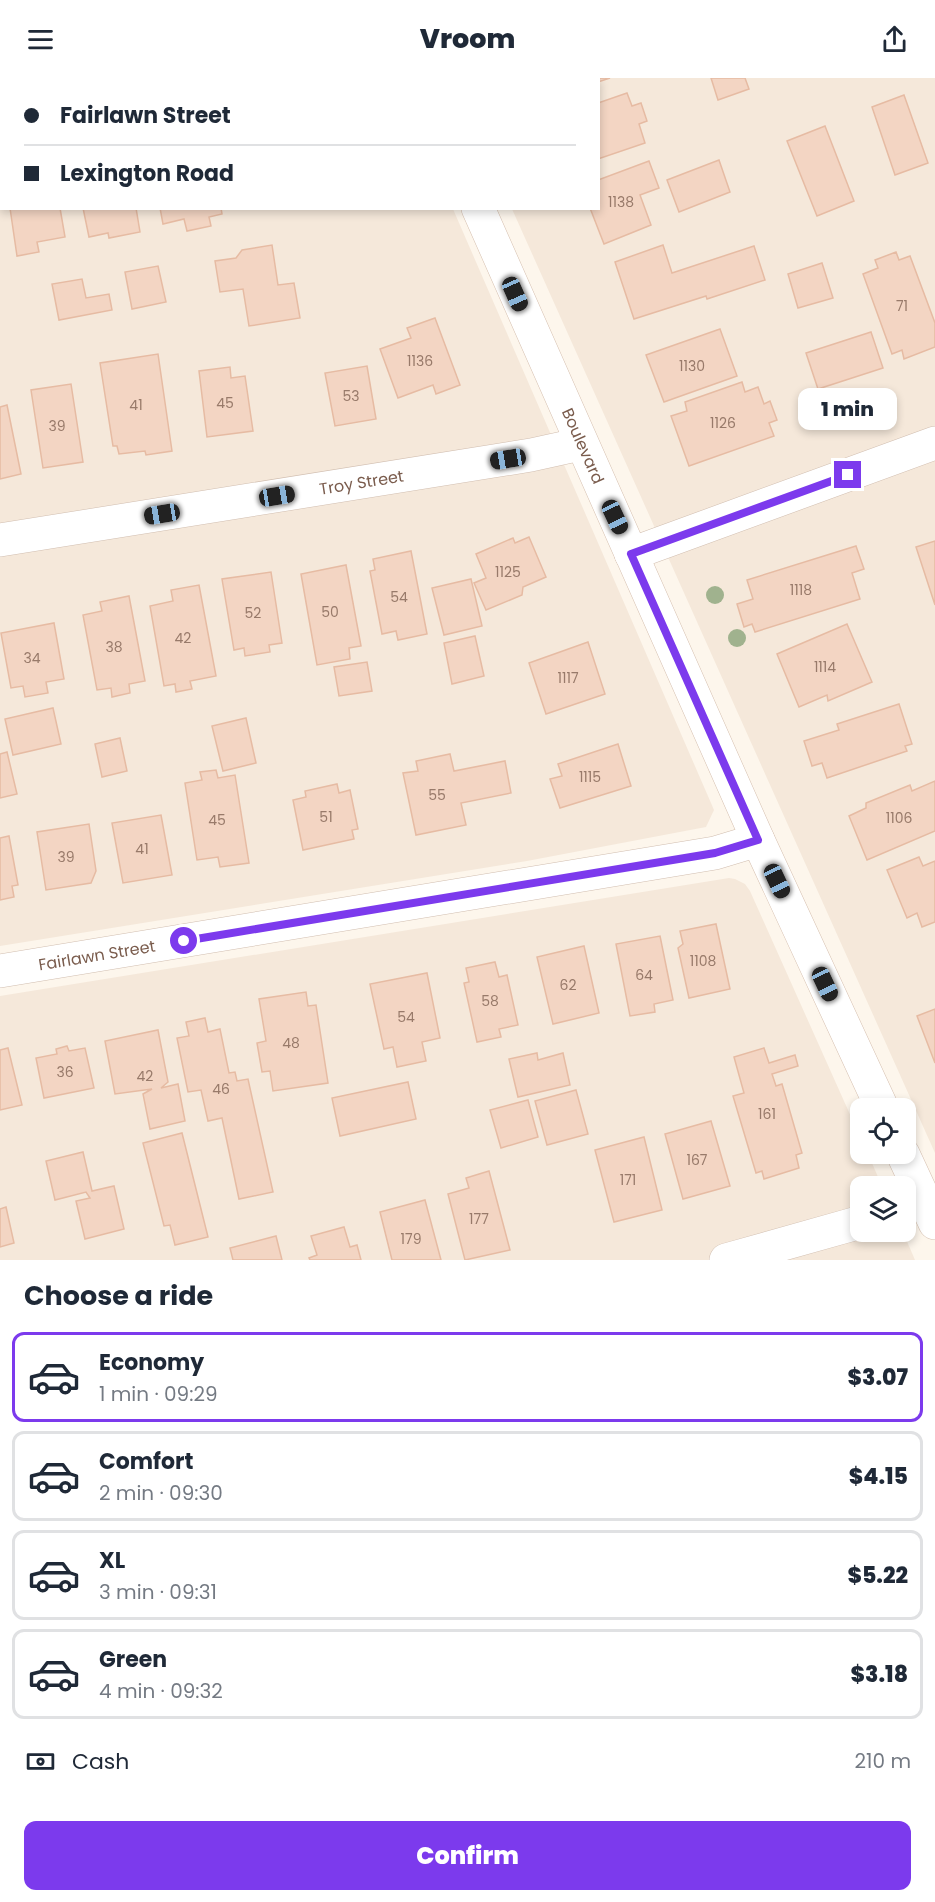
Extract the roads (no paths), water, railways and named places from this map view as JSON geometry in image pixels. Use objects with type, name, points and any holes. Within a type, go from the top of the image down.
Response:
[{"type":"street","name":"Boulevard","points":[[479,210],[758,840],[877,1098]]},
{"type":"street","points":[[631,554],[935,442]]},
{"type":"street","name":"Troy Street","points":[[0,540],[531,455],[581,444]]},
{"type":"street","name":"Fairlawn Street","points":[[0,971],[715,853],[758,840]]},
{"type":"street","points":[[907,1164],[926,1210]]},
{"type":"street","points":[[726,1260],[850,1225]]}]
